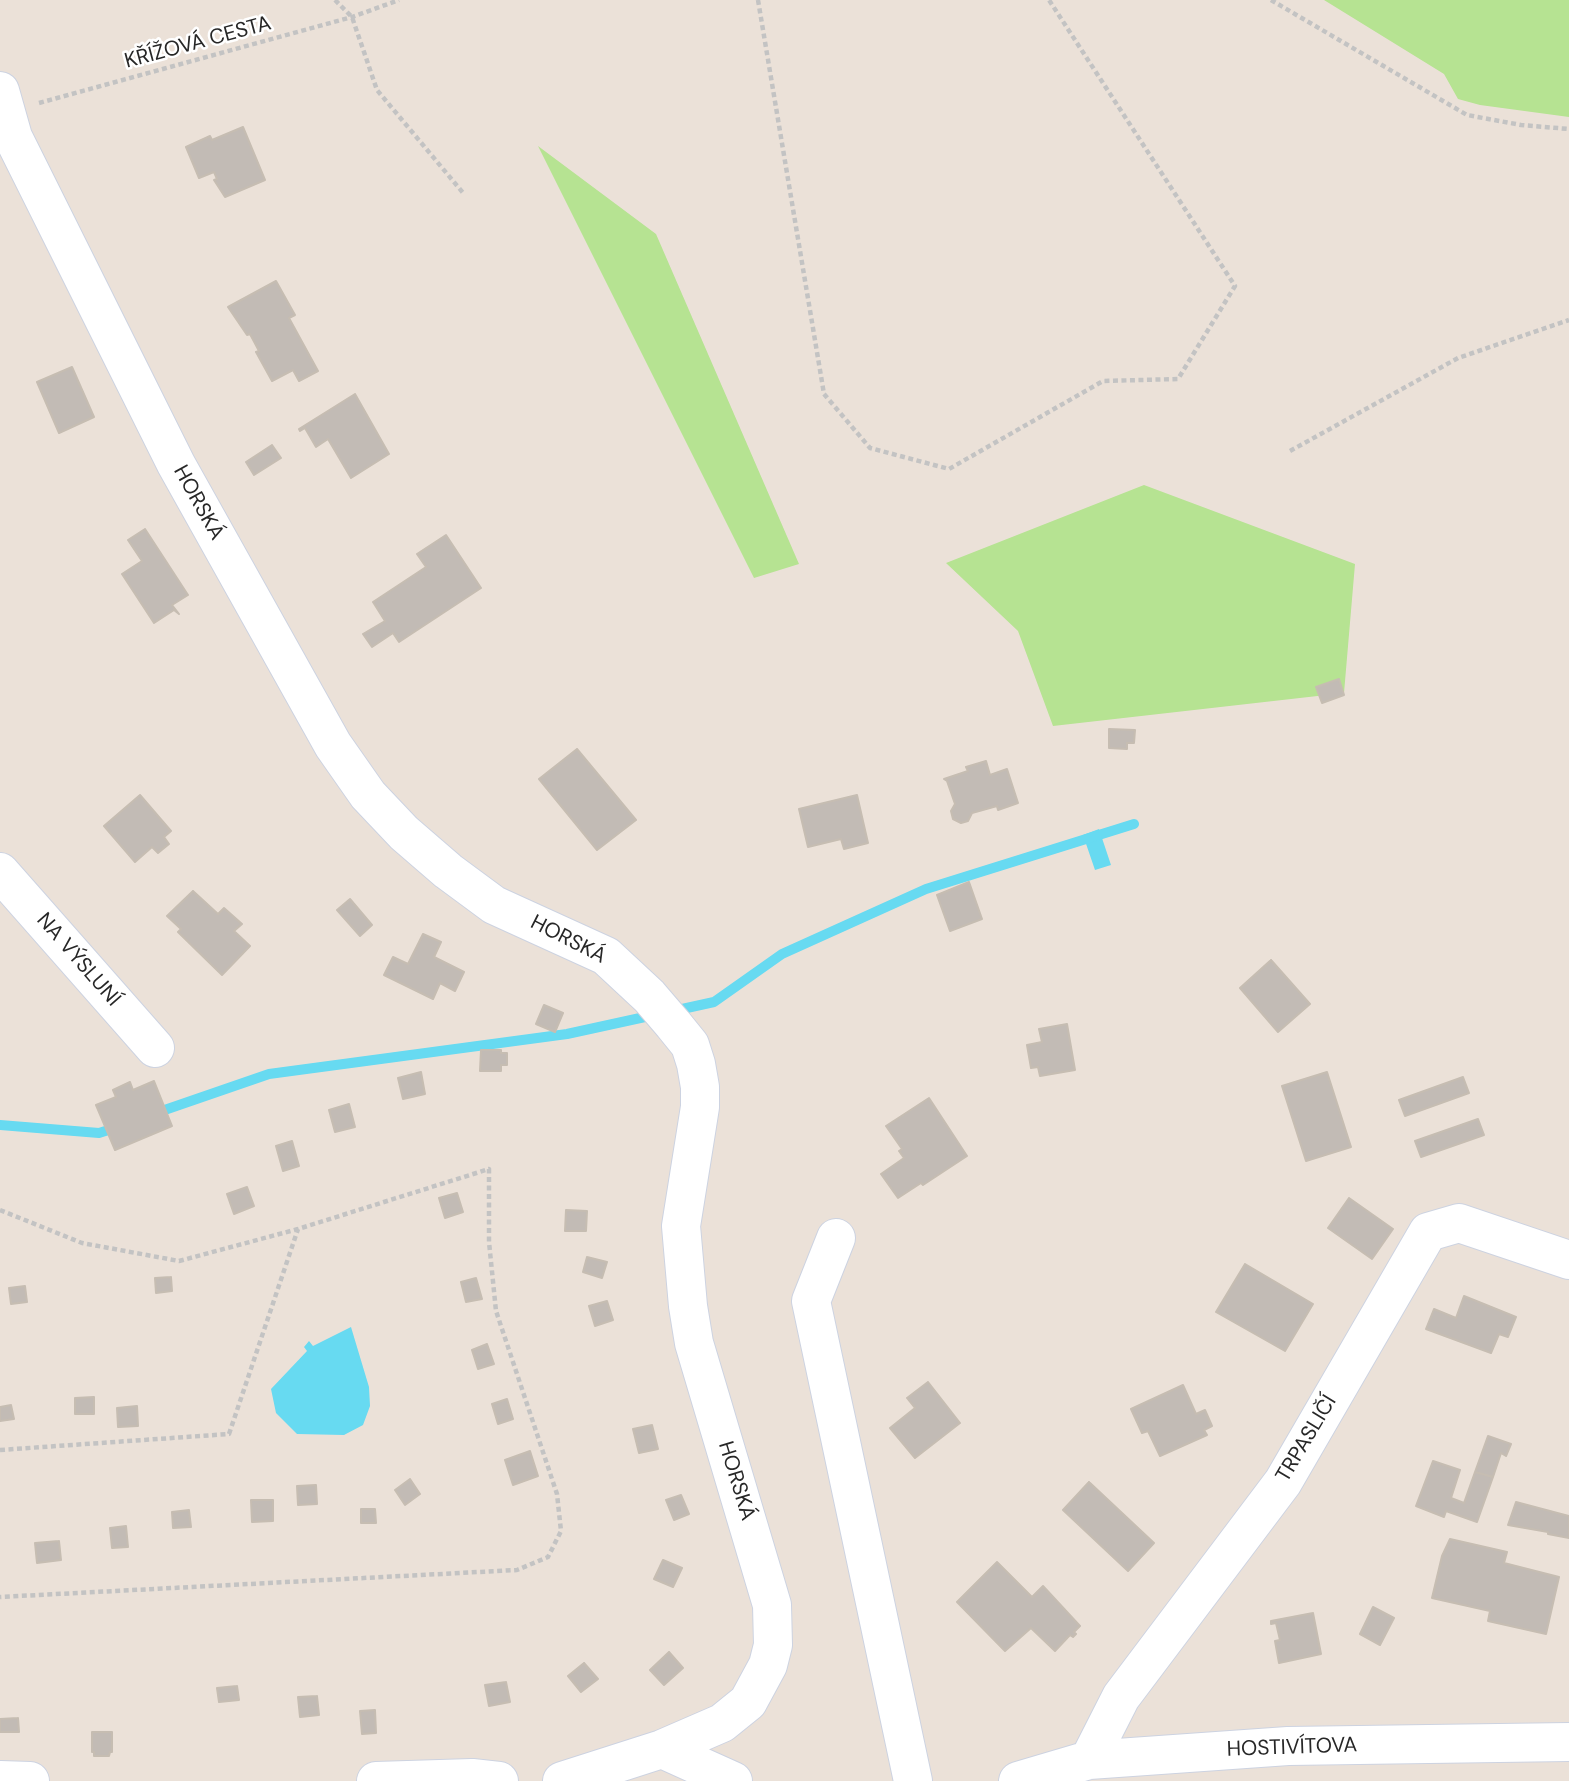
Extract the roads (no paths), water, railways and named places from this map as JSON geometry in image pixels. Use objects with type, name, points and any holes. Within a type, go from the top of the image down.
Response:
[{"type":"street","name":"HORSKÁ","points":[[2,102],[13,137],[176,464],[333,745],[368,795],[404,833],[449,872],[494,905],[606,956],[649,996],[690,1045],[700,1087],[681,1226],[688,1306],[694,1343],[760,1556],[772,1605],[774,1635],[768,1665],[748,1702],[722,1723],[662,1749],[562,1781]]},
{"type":"street","name":"NA VÝSLUNÍ","points":[[0,872],[155,1048]]},
{"type":"street","name":"TRPASLIČÍ","points":[[1089,1760],[1121,1697],[1283,1482],[1428,1232],[1459,1223],[1569,1260]]},
{"type":"street","points":[[836,1238],[811,1301],[913,1781]]},
{"type":"street","name":"HOSTIVÍTOVA","points":[[1018,1781],[1089,1760],[1289,1746],[1569,1742]]},
{"type":"street","points":[[662,1749],[733,1781]]},
{"type":"street","points":[[376,1781],[472,1778],[499,1781]]},
{"type":"street","points":[[0,1780],[30,1781]]},
{"type":"water","points":[[1099,829],[1111,865],[1095,870],[1083,835]]},
{"type":"water","points":[[351,1327],[369,1387],[370,1406],[363,1425],[344,1435],[297,1434],[276,1413],[271,1389],[307,1351],[304,1347],[309,1341],[313,1346]]},
{"type":"waterway","points":[[673,1011],[714,1002],[782,954],[926,889],[1134,824]]},
{"type":"waterway","points":[[153,1114],[269,1074],[567,1034],[654,1015]]},
{"type":"waterway","points":[[0,1125],[99,1133],[118,1127]]}]
